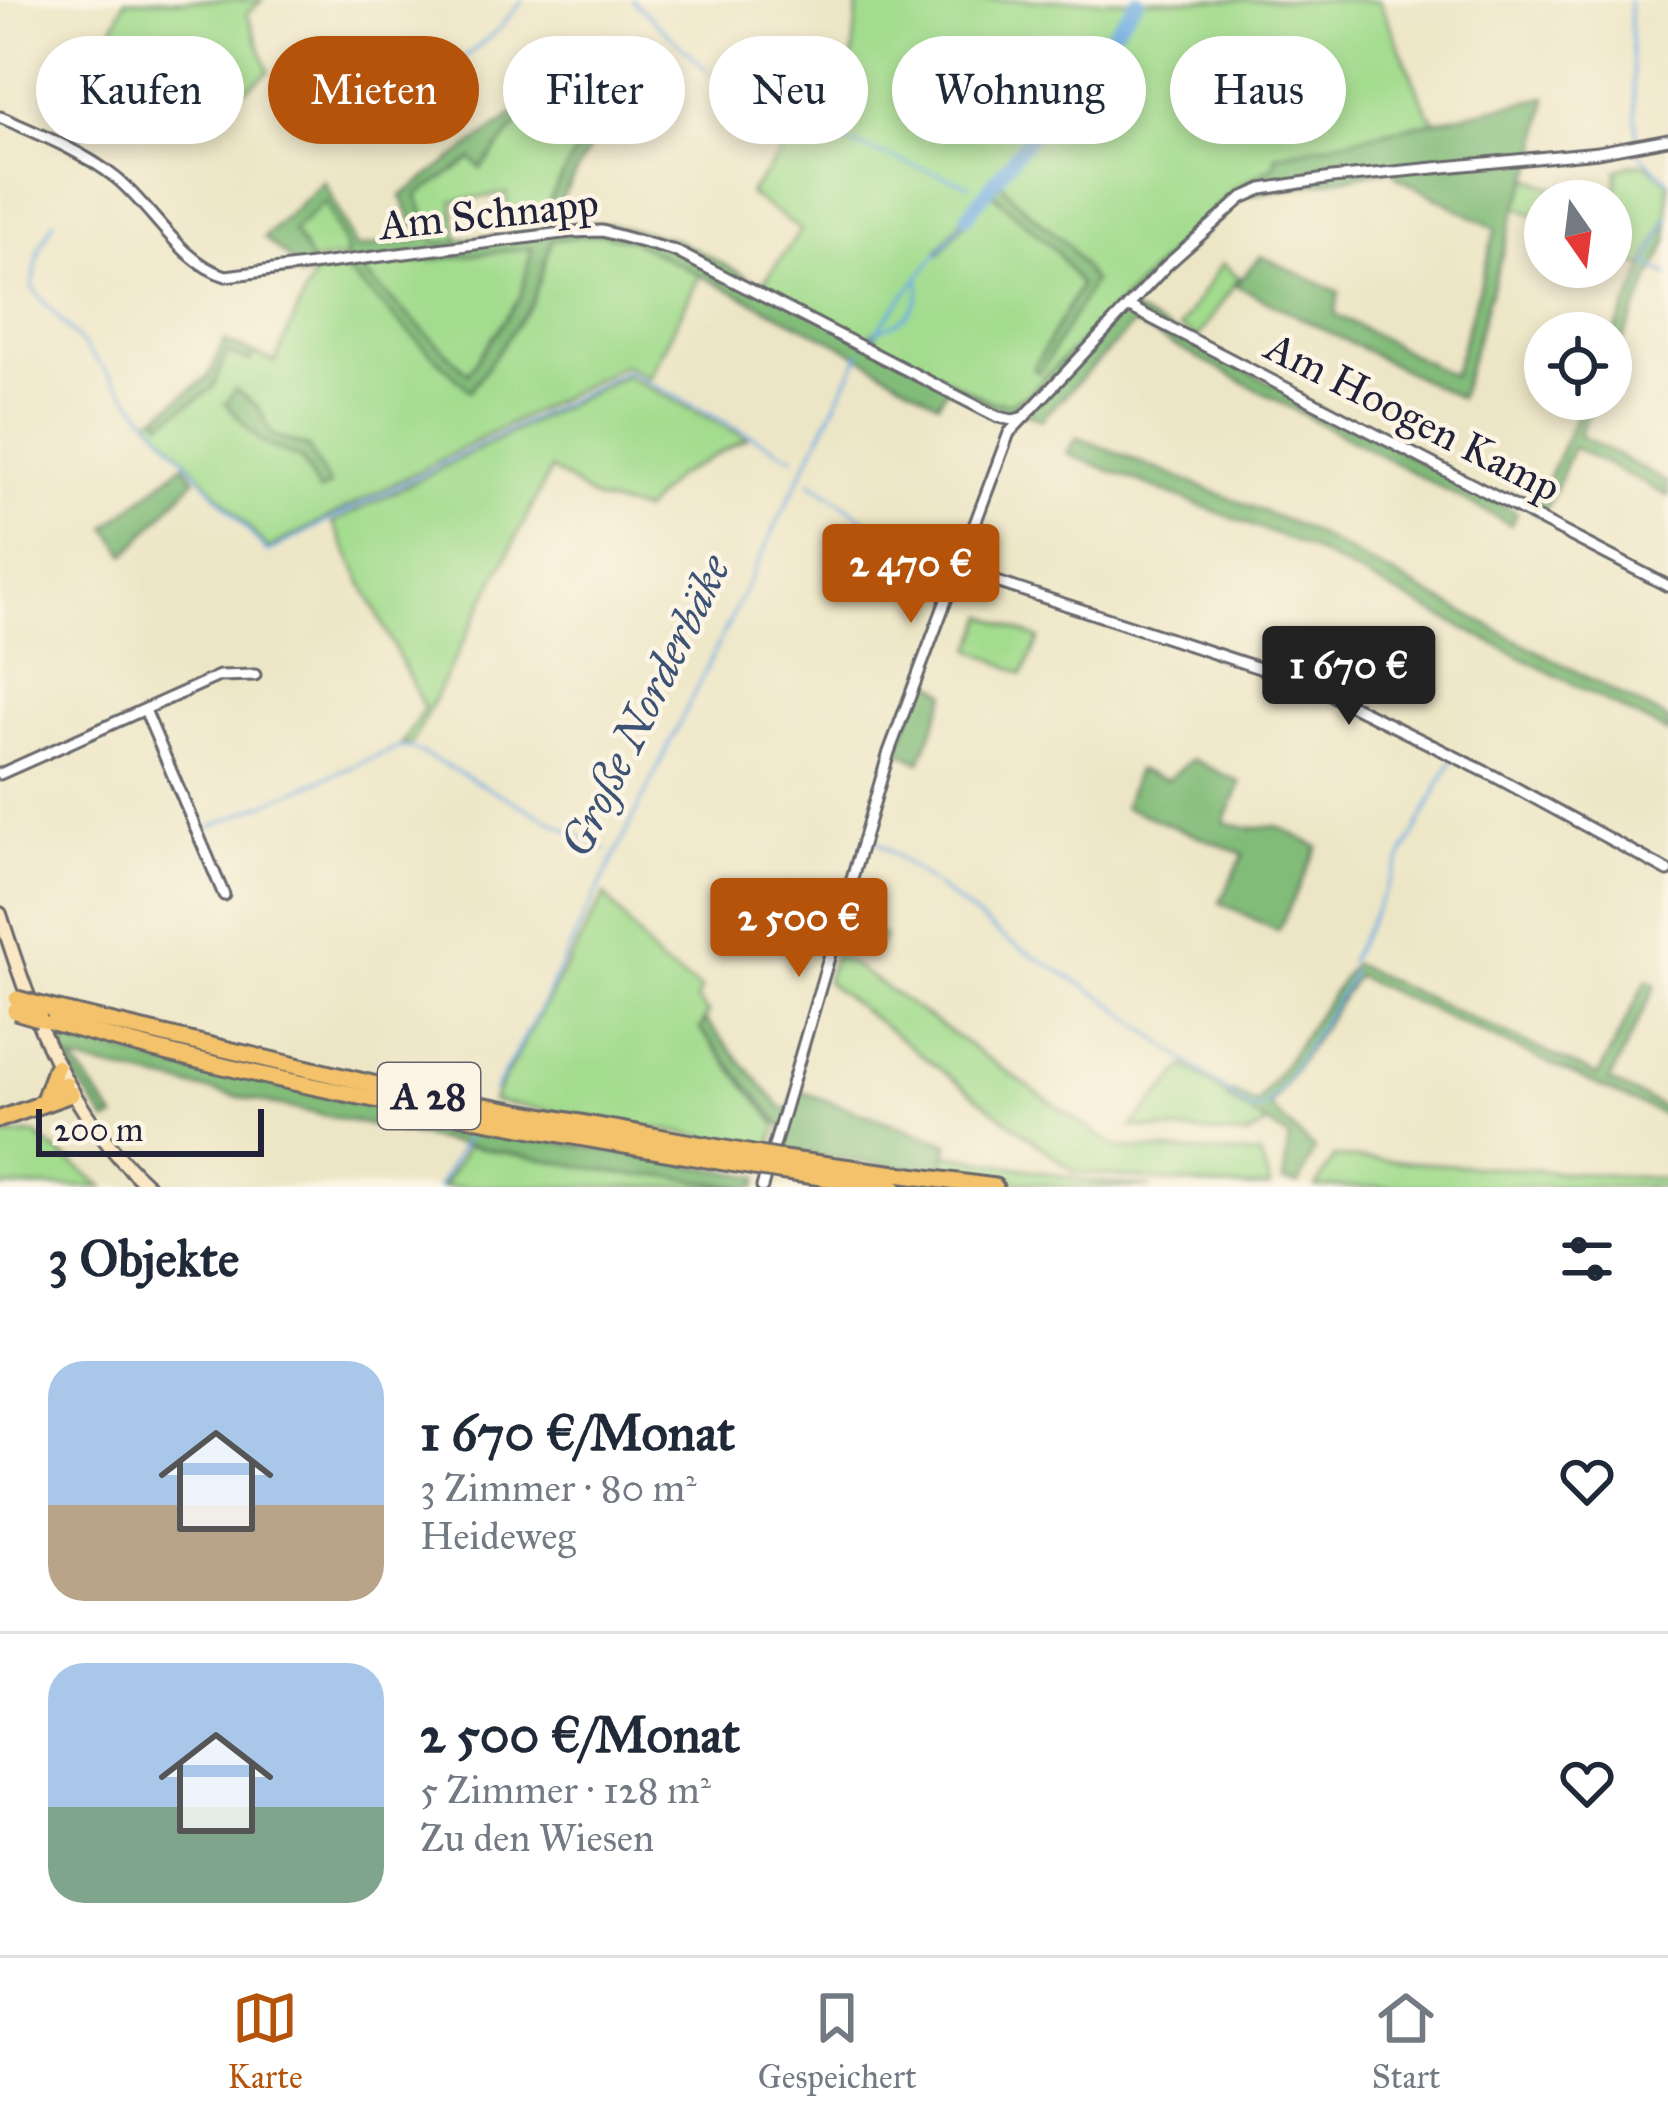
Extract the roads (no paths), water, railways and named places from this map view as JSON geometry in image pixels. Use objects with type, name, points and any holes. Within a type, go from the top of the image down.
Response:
[{"type":"highway","name":"A 28","points":[[9,1002],[406,1092],[892,1187]]},
{"type":"highway","points":[[40,1103],[56,1067]]},
{"type":"highway","points":[[0,1119],[68,1089]]},
{"type":"highway","name":"A 28","points":[[781,1165],[994,1187]]},
{"type":"main road","points":[[0,914],[9,1002],[102,1138],[149,1187]]},
{"type":"street","name":"Am Schnapp","points":[[0,117],[73,150],[116,178],[204,267],[226,276],[602,231],[675,251],[998,417],[1024,417]]},
{"type":"street","points":[[1002,444],[1128,306],[1230,206],[1262,189],[1617,149],[1668,139]]},
{"type":"street","name":"Am Hoogen Kamp","points":[[1128,306],[1668,586]]},
{"type":"street","points":[[762,1187],[890,752],[1002,444],[998,417]]},
{"type":"street","points":[[957,569],[1308,684],[1494,776],[1668,871]]},
{"type":"street","points":[[0,775],[219,676],[255,675]]},
{"type":"street","points":[[145,710],[224,895]]},
{"type":"waterway","points":[[479,45],[523,0]]},
{"type":"waterway","points":[[632,0],[707,70]]},
{"type":"waterway","name":"Große Norderbäke","points":[[967,216],[1138,0]]},
{"type":"waterway","points":[[1629,0],[1637,139]]},
{"type":"waterway","points":[[853,144],[969,185]]},
{"type":"waterway","points":[[1640,154],[1668,181]]},
{"type":"waterway","name":"Große Norderbäke","points":[[866,344],[967,216]]},
{"type":"waterway","points":[[1668,218],[1647,264],[1668,275]]},
{"type":"waterway","points":[[54,221],[40,248],[32,288],[267,552],[626,371],[793,457]]},
{"type":"waterway","name":"Große Norderbäke","points":[[877,330],[909,312],[918,298],[919,279]]},
{"type":"waterway","name":"Große Norderbäke","points":[[494,1091],[539,1011],[861,352]]},
{"type":"waterway","points":[[810,481],[887,535]]},
{"type":"waterway","points":[[210,827],[399,747],[412,748],[606,850]]},
{"type":"waterway","points":[[1349,961],[1451,762]]},
{"type":"waterway","points":[[873,838],[1004,938],[1103,997],[1252,1111],[1267,1106],[1280,1089],[1351,971]]},
{"type":"waterway","name":"Große Norderbäke","points":[[438,1187],[467,1136]]}]
